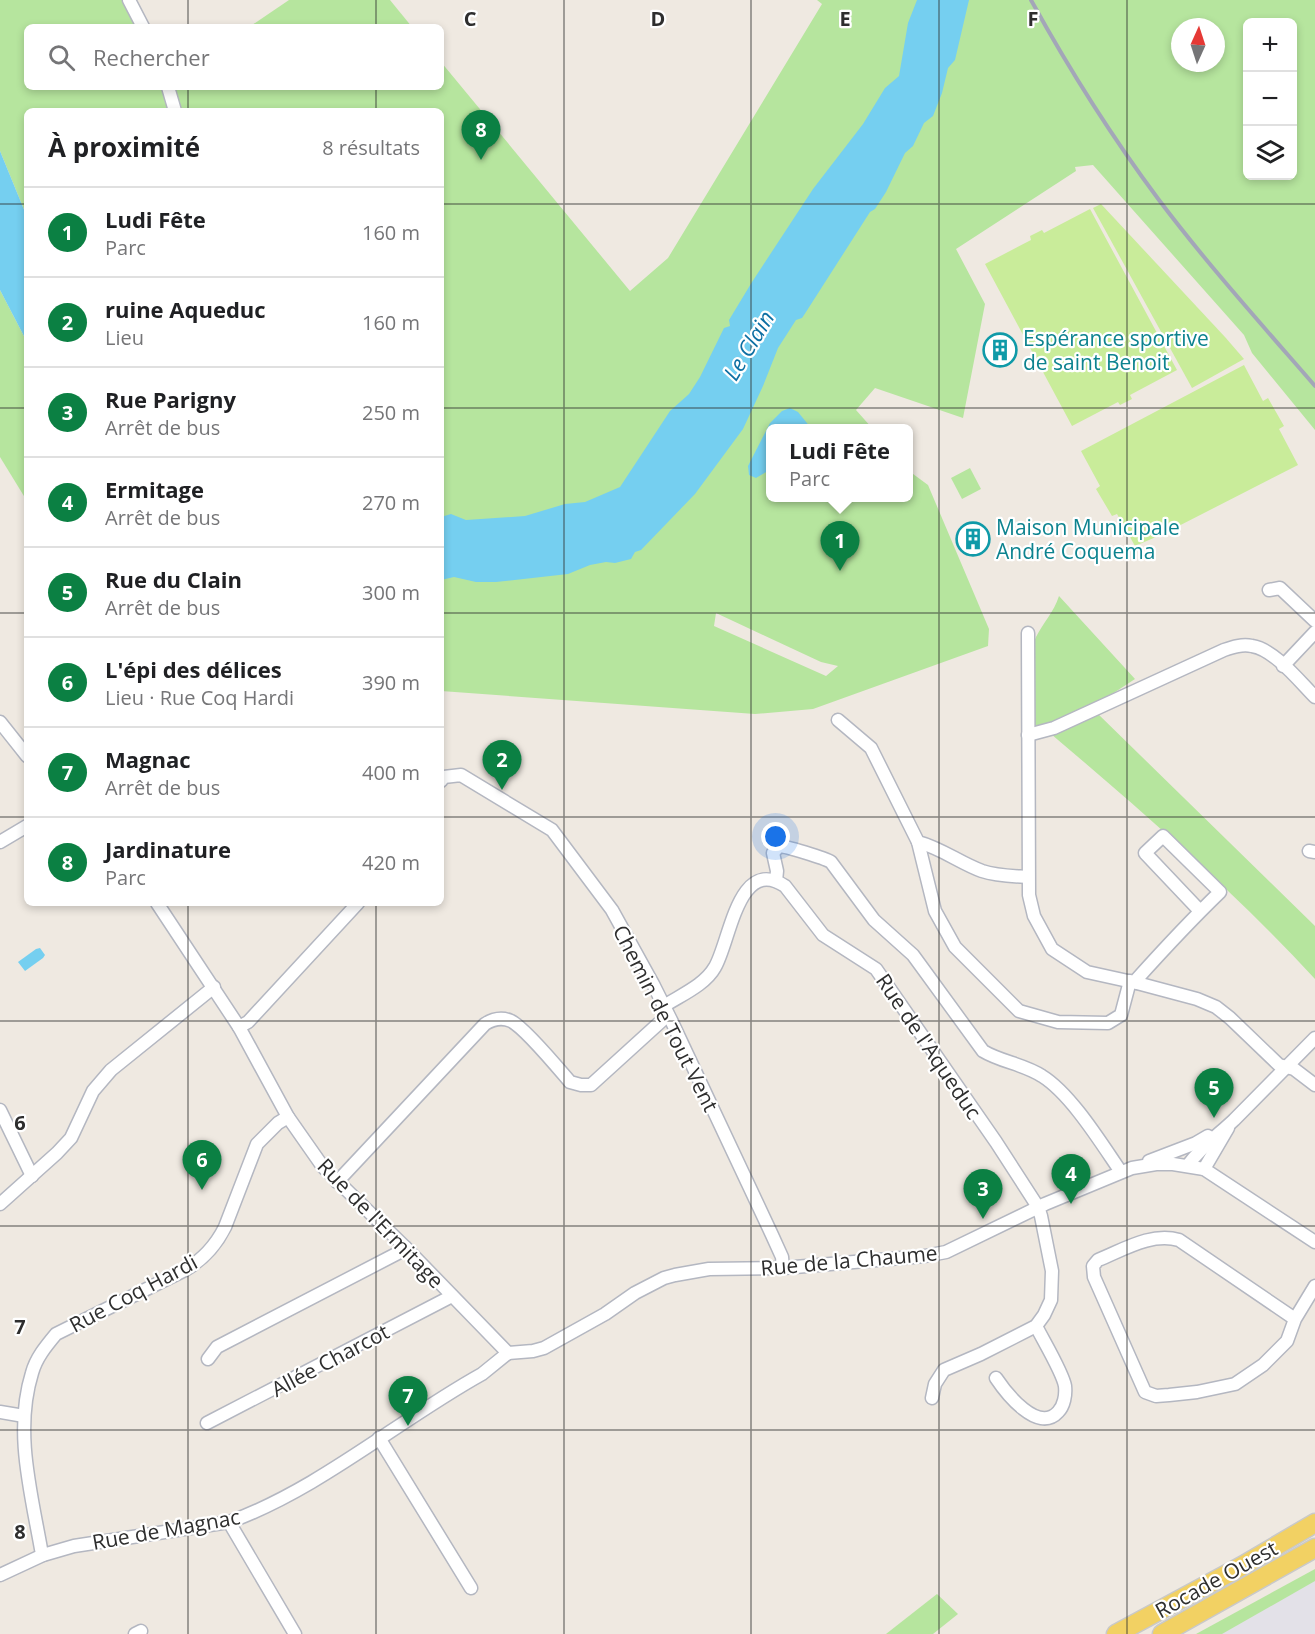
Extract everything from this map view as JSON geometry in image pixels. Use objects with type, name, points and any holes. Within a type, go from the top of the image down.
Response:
[{"type":"main road","name":"Rocade Ouest","points":[[1116,1634],[1242,1566],[1315,1522]]},
{"type":"main road","name":"Rocade Ouest","points":[[1162,1634],[1315,1548]]},
{"type":"street","points":[[129,0],[141,24]]},
{"type":"street","points":[[169,90],[175,108]]},
{"type":"street","points":[[1269,590],[1280,588],[1315,621]]},
{"type":"street","points":[[1283,666],[1315,632]]},
{"type":"street","points":[[1028,633],[1029,895],[1034,916],[1052,949],[1088,972],[1197,999],[1216,1007],[1279,1065],[1294,1069],[1315,1085]]},
{"type":"street","points":[[1028,735],[1054,728],[1107,702],[1235,646],[1251,645],[1263,649],[1315,697]]},
{"type":"street","points":[[838,720],[864,741],[875,755],[918,842],[935,911],[956,946],[1019,1011],[1058,1022],[1108,1023],[1121,1015],[1133,982],[1220,892],[1163,836],[1145,854],[1200,911]]},
{"type":"street","points":[[0,722],[24,752]]},
{"type":"street","name":"Chemin de Tout Vent","points":[[444,777],[461,775],[552,830],[612,910],[666,1010],[782,1257],[783,1268]]},
{"type":"street","points":[[0,842],[24,828]]},
{"type":"street","points":[[918,842],[932,846],[983,872],[1028,878]]},
{"type":"street","points":[[337,1182],[491,1020],[504,1019],[519,1026],[570,1082],[581,1085],[591,1084],[666,1010],[700,983],[715,967],[745,891],[760,881],[776,881],[777,871],[773,850],[779,846],[831,862],[874,920],[913,955],[983,1051],[994,1058],[1040,1074],[1059,1088],[1127,1170],[1196,1143],[1232,1122]]},
{"type":"street","name":"Rue de l'Aqueduc","points":[[776,881],[785,886],[823,934],[876,969],[996,1142],[1038,1207],[1051,1257],[1052,1285],[1048,1306],[1036,1326]]},
{"type":"street","name":"Rue de l'Ermitage","points":[[159,906],[239,1027],[288,1117],[322,1167],[405,1247],[508,1353]]},
{"type":"street","points":[[239,1027],[248,1022],[355,906]]},
{"type":"street","points":[[0,1204],[71,1138],[93,1091],[111,1070],[214,987]]},
{"type":"street","points":[[1188,1165],[1212,1137],[1232,1122],[1315,1038]]},
{"type":"street","points":[[0,1110],[32,1176]]},
{"type":"street","name":"Rue Coq Hardi","points":[[44,1555],[40,1549],[25,1452],[24,1416],[32,1373],[42,1352],[56,1334],[185,1270],[204,1257],[219,1239],[225,1227],[257,1144],[278,1123],[288,1117]]},
{"type":"street","points":[[1204,1169],[1232,1122]]},
{"type":"street","name":"Rue de la Chaume","points":[[508,1353],[533,1352],[544,1348],[664,1278],[717,1268],[783,1268],[925,1256],[946,1252],[1038,1207],[1127,1170],[1155,1164],[1188,1165],[1204,1169],[1315,1242]]},
{"type":"street","points":[[1295,1319],[1179,1240],[1158,1237],[1098,1260],[1094,1266],[1094,1277],[1135,1372],[1145,1392],[1156,1396],[1197,1392],[1235,1384],[1263,1365],[1287,1341],[1295,1319],[1315,1286]]},
{"type":"street","points":[[208,1359],[217,1347],[400,1252],[405,1247]]},
{"type":"street","name":"Allée Charcot","points":[[207,1423],[452,1296]]},
{"type":"street","points":[[932,1398],[935,1384],[944,1370],[1036,1326],[1065,1383],[1065,1397],[1056,1415],[1045,1418],[1032,1415],[1006,1392],[996,1378]]},
{"type":"street","name":"Rue de Magnac","points":[[0,1575],[44,1555],[74,1545],[229,1522],[251,1514],[380,1438],[482,1374],[508,1353]]},
{"type":"street","points":[[0,1412],[24,1416]]},
{"type":"street","points":[[380,1438],[471,1588]]},
{"type":"street","points":[[229,1522],[296,1634]]},
{"type":"shaded area","points":[[1315,1576],[1315,1634],[1221,1634]]},
{"type":"green space","points":[[0,0],[129,0],[141,24],[24,24],[24,90],[444,90],[444,66],[630,291],[668,258],[822,4],[817,0],[1315,0],[1315,430],[1252,353],[1244,335],[1093,165],[1075,167],[1076,171],[956,249],[985,304],[963,418],[875,388],[856,410],[868,424],[766,424],[766,502],[913,502],[913,474],[928,485],[989,629],[988,646],[813,709],[755,714],[444,691],[444,108],[24,108],[24,210],[0,151]],"holes":[[[716,613],[821,662],[838,666],[826,676],[714,626]]]},
{"type":"green space","points":[[289,0],[390,0],[410,24],[253,24]]},
{"type":"green space","points":[[1101,204],[1244,359],[1192,388],[1093,208]]},
{"type":"green space","points":[[1090,209],[1177,370],[1130,395],[1132,399],[1120,405],[1118,402],[1072,426],[985,264],[1031,240],[1030,236],[1042,230],[1044,233]]},
{"type":"green space","points":[[0,290],[24,336],[24,496],[0,457]]},
{"type":"green space","points":[[1244,365],[1263,401],[1268,398],[1284,426],[1279,429],[1298,465],[1135,546],[1117,514],[1112,516],[1096,489],[1100,486],[1081,451]]},
{"type":"green space","points":[[970,468],[981,489],[962,499],[951,478]]},
{"type":"green space","points":[[1059,596],[1135,679],[1112,694],[1045,727],[1036,729],[1032,727],[1034,644]]},
{"type":"green space","points":[[1096,712],[1315,926],[1315,979],[1187,852],[1051,734]]},
{"type":"green space","points":[[1315,1569],[1315,1581],[1222,1634],[1196,1634]]},
{"type":"green space","points":[[937,1594],[958,1614],[933,1634],[886,1634]]},
{"type":"water","name":"Le Clain","points":[[917,0],[969,0],[955,60],[948,68],[933,116],[924,123],[913,146],[905,153],[875,209],[870,212],[802,318],[796,320],[778,348],[743,429],[695,494],[641,550],[635,552],[631,559],[590,565],[568,574],[496,582],[476,582],[454,577],[444,579],[444,516],[451,514],[466,520],[525,516],[565,504],[585,502],[620,487],[670,411],[689,394],[724,328],[730,326],[729,320],[752,282],[813,189],[863,124],[885,88],[899,76],[908,23]]},
{"type":"water","points":[[0,151],[24,210],[24,336],[0,290]]},
{"type":"water","points":[[790,408],[798,412],[808,424],[769,424],[782,411]]},
{"type":"water","points":[[766,431],[766,472],[756,478],[749,475],[748,466]]},
{"type":"water","points":[[40,948],[45,955],[25,971],[18,962]]},
{"type":"railway","points":[[1031,0],[1060,52],[1159,200],[1216,271],[1315,386]]},
{"type":"place","name":"Jardinature","points":[[481,160]]},
{"type":"place","name":"Espérance sportive de saint Benoit","points":[[1000,350]]},
{"type":"place","name":"Maison Municipale André Coquema","points":[[973,539]]},
{"type":"place","name":"Ludi Fête","points":[[840,571]]},
{"type":"place","name":"ruine Aqueduc","points":[[502,790]]},
{"type":"place","name":"Rue du Clain","points":[[1214,1118]]},
{"type":"place","name":"L'épi des délices","points":[[202,1190]]},
{"type":"place","name":"Ermitage","points":[[1071,1204]]},
{"type":"place","name":"Rue Parigny","points":[[983,1219]]},
{"type":"place","name":"Magnac","points":[[408,1426]]}]
